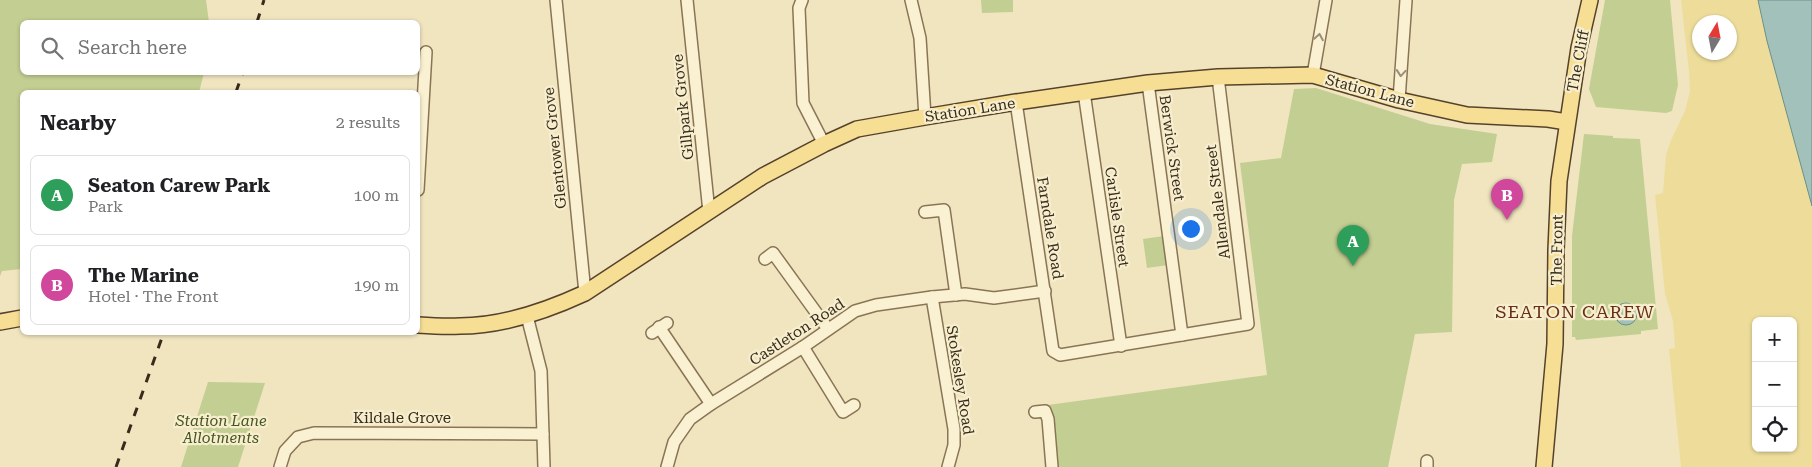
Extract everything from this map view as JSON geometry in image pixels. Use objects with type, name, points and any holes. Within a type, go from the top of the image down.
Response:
[{"type":"main road","name":"The Cliff","points":[[1567,122],[1579,48],[1590,0]]},
{"type":"main road","name":"Station Lane","points":[[420,325],[461,326],[527,316],[561,304],[585,293],[763,176],[857,129],[1016,102],[1148,83],[1218,76],[1313,75],[1399,100],[1467,115],[1548,119],[1567,122]]},
{"type":"main road","name":"The Front","points":[[1544,467],[1555,344],[1556,227],[1559,181],[1567,122]]},
{"type":"main road","points":[[0,322],[20,318]]},
{"type":"street","name":"Glentower Grove","points":[[556,0],[585,293]]},
{"type":"street","name":"Gillpark Grove","points":[[687,0],[709,212]]},
{"type":"street","points":[[802,0],[799,8],[803,104],[824,144]]},
{"type":"street","points":[[911,0],[920,38],[925,117]]},
{"type":"street","points":[[1313,75],[1326,0]]},
{"type":"street","points":[[1399,100],[1406,0]]},
{"type":"street","points":[[420,156],[426,52]]},
{"type":"street","name":"Allendale Street","points":[[1182,335],[1248,324],[1218,76]]},
{"type":"street","name":"Berwick Street","points":[[1148,83],[1182,335]]},
{"type":"street","name":"Carlisle Street","points":[[1084,92],[1121,346]]},
{"type":"street","name":"Farndale Road","points":[[1016,102],[1053,351],[1060,355],[1121,346]]},
{"type":"street","points":[[925,212],[944,210],[956,295]]},
{"type":"street","points":[[765,259],[773,253],[828,329]]},
{"type":"street","name":"Castleton Road","points":[[668,467],[674,442],[690,419],[862,309],[876,305],[932,297],[966,294],[994,298],[1044,290]]},
{"type":"street","name":"Stokesley Road","points":[[932,297],[954,429],[954,445],[948,467]]},
{"type":"street","points":[[527,316],[541,371],[544,467]]},
{"type":"street","points":[[659,328],[711,404]]},
{"type":"street","points":[[1121,346],[1182,335]]},
{"type":"street","points":[[803,347],[843,412],[854,406]]},
{"type":"street","points":[[1035,412],[1045,411],[1048,419],[1052,467]]},
{"type":"street","name":"Kildale Grove","points":[[280,467],[285,451],[298,437],[314,433],[543,434]]},
{"type":"green space","points":[[0,0],[206,0],[209,20],[20,20],[20,75],[203,75],[200,90],[20,90],[20,269],[2,271],[0,276]]},
{"type":"green space","points":[[981,0],[1013,0],[1013,12],[982,13]]},
{"type":"green space","points":[[1605,0],[1670,0],[1678,85],[1672,111],[1666,113],[1596,107],[1589,89]]},
{"type":"green space","points":[[1316,88],[1430,124],[1497,134],[1492,162],[1462,164],[1454,200],[1452,332],[1415,334],[1388,467],[1054,467],[1048,405],[1267,375],[1240,163],[1281,158],[1294,89]]},
{"type":"green space","points":[[1584,134],[1640,139],[1658,329],[1641,331],[1641,334],[1576,340],[1575,337],[1572,337],[1572,236]]},
{"type":"green space","points":[[1164,236],[1168,265],[1147,268],[1143,239]]},
{"type":"green space","name":"Station Lane Allotments","points":[[208,382],[265,383],[238,467],[181,467]]},
{"type":"sand","points":[[1681,0],[1812,0],[1812,467],[1681,467],[1669,349],[1675,348],[1673,321],[1665,294],[1655,195],[1663,193],[1666,155],[1685,111],[1690,91]]},
{"type":"water","points":[[1758,0],[1812,0],[1812,206],[1767,41]]},
{"type":"water","points":[[1626,303],[1634,306],[1637,314],[1634,322],[1626,325],[1618,322],[1615,314],[1618,306]]},
{"type":"railway","points":[[258,20],[264,0]]},
{"type":"railway","points":[[237,90],[242,75]]},
{"type":"railway","points":[[116,467],[163,335]]},
{"type":"place","name":"The Marine","points":[[1507,220]]},
{"type":"place","name":"Seaton Carew Park","points":[[1353,266]]},
{"type":"district","name":"SEATON CAREW","points":[[1575,312]]}]
